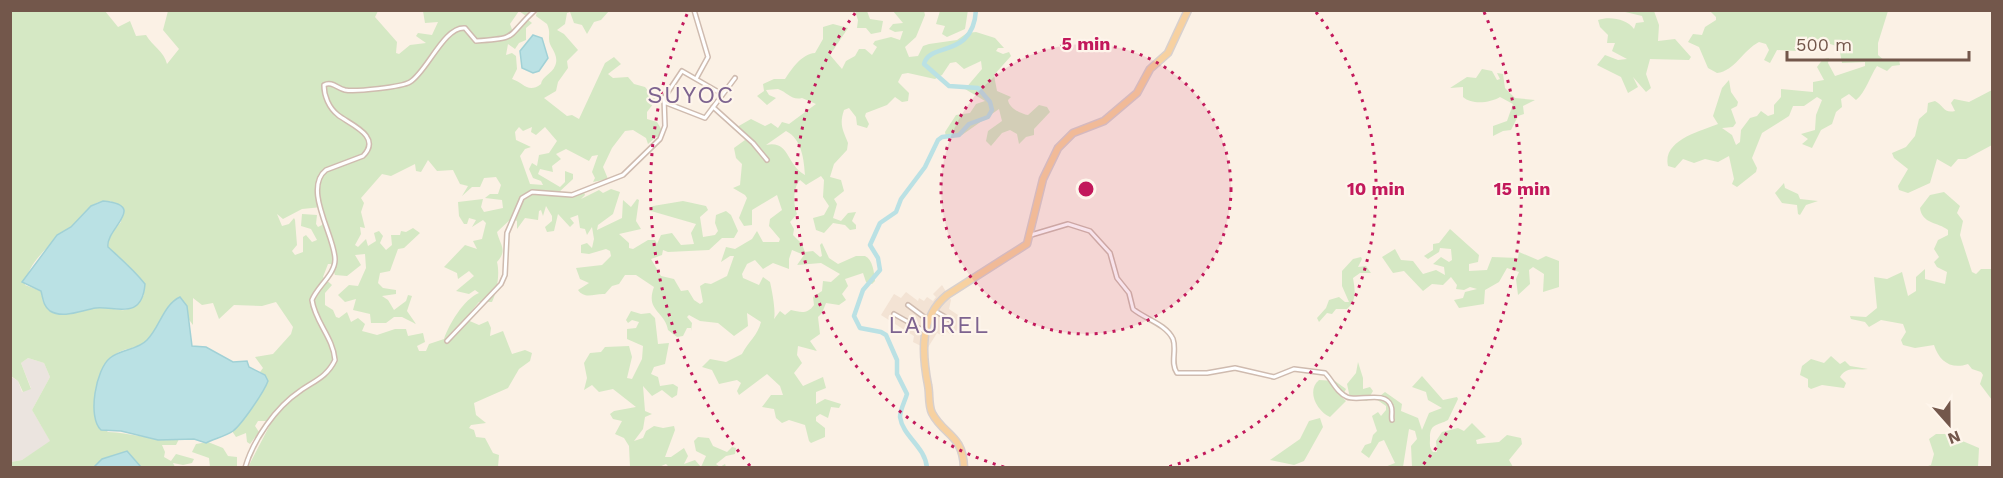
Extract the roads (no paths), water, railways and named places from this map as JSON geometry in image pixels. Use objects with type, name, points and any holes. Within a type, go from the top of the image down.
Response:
[{"type":"main road","points":[[964,468],[957,441],[931,409],[922,354],[930,321],[944,297],[1026,245],[1031,235],[1043,179],[1058,148],[1072,133],[1104,121],[1137,93],[1150,69],[1168,53],[1188,10]]},
{"type":"street","points":[[245,468],[248,457],[273,417],[297,392],[322,378],[335,360],[330,339],[313,309],[312,300],[333,268],[335,260],[326,231],[318,186],[323,172],[363,156],[368,141],[360,127],[331,108],[324,85],[331,84],[346,90],[406,84],[415,78],[441,45],[459,29],[465,28],[471,38],[478,41],[507,39],[514,35],[535,10]]},
{"type":"street","points":[[694,10],[708,57],[697,77]]},
{"type":"street","points":[[447,341],[475,314],[504,279],[506,237],[522,198],[532,192],[572,195],[618,178],[660,139],[664,126],[664,102],[681,72],[697,77],[722,94]]},
{"type":"street","points":[[664,102],[704,118],[735,78]]},
{"type":"street","points":[[713,107],[750,140],[767,160]]},
{"type":"street","points":[[1031,235],[1068,224],[1081,226],[1093,234],[1111,255],[1113,269],[1119,282],[1130,294],[1133,309],[1170,334],[1174,344],[1174,368],[1177,373],[1210,372],[1235,368],[1274,377],[1289,370],[1310,369],[1325,373],[1336,389],[1349,397],[1374,397],[1388,402],[1392,408],[1392,420]]},
{"type":"street","points":[[908,305],[930,321]]},
{"type":"street","points":[[935,311],[952,321]]},
{"type":"street","points":[[894,314],[926,332]]},
{"type":"water","points":[[533,35],[542,38],[548,58],[539,71],[533,73],[522,68],[520,51]]},
{"type":"water","points":[[103,201],[116,203],[123,207],[122,219],[112,233],[108,247],[145,284],[143,296],[139,303],[127,309],[96,308],[67,314],[50,311],[41,291],[22,282],[57,235],[71,227],[91,206]]},
{"type":"water","points":[[180,297],[187,306],[192,346],[206,347],[233,362],[247,361],[249,367],[265,375],[268,381],[262,392],[233,431],[206,443],[194,439],[158,440],[121,431],[101,430],[97,424],[94,404],[97,382],[105,364],[114,355],[139,346],[147,340],[170,305]]},
{"type":"water","points":[[127,451],[141,467],[94,467],[102,459]]},
{"type":"waterway","points":[[927,468],[922,454],[902,424],[900,414],[907,394],[897,374],[897,360],[886,335],[860,328],[854,316],[863,290],[880,270],[878,258],[870,245],[880,223],[896,212],[901,199],[925,167],[938,140],[942,137],[959,135],[969,124],[988,117],[992,110],[990,102],[978,88],[949,86],[924,64],[934,53],[960,43],[967,36],[973,25],[976,10]]},
{"type":"district","name":"SUYOC","points":[[691,95]]},
{"type":"district","name":"LAUREL","points":[[939,325]]}]
